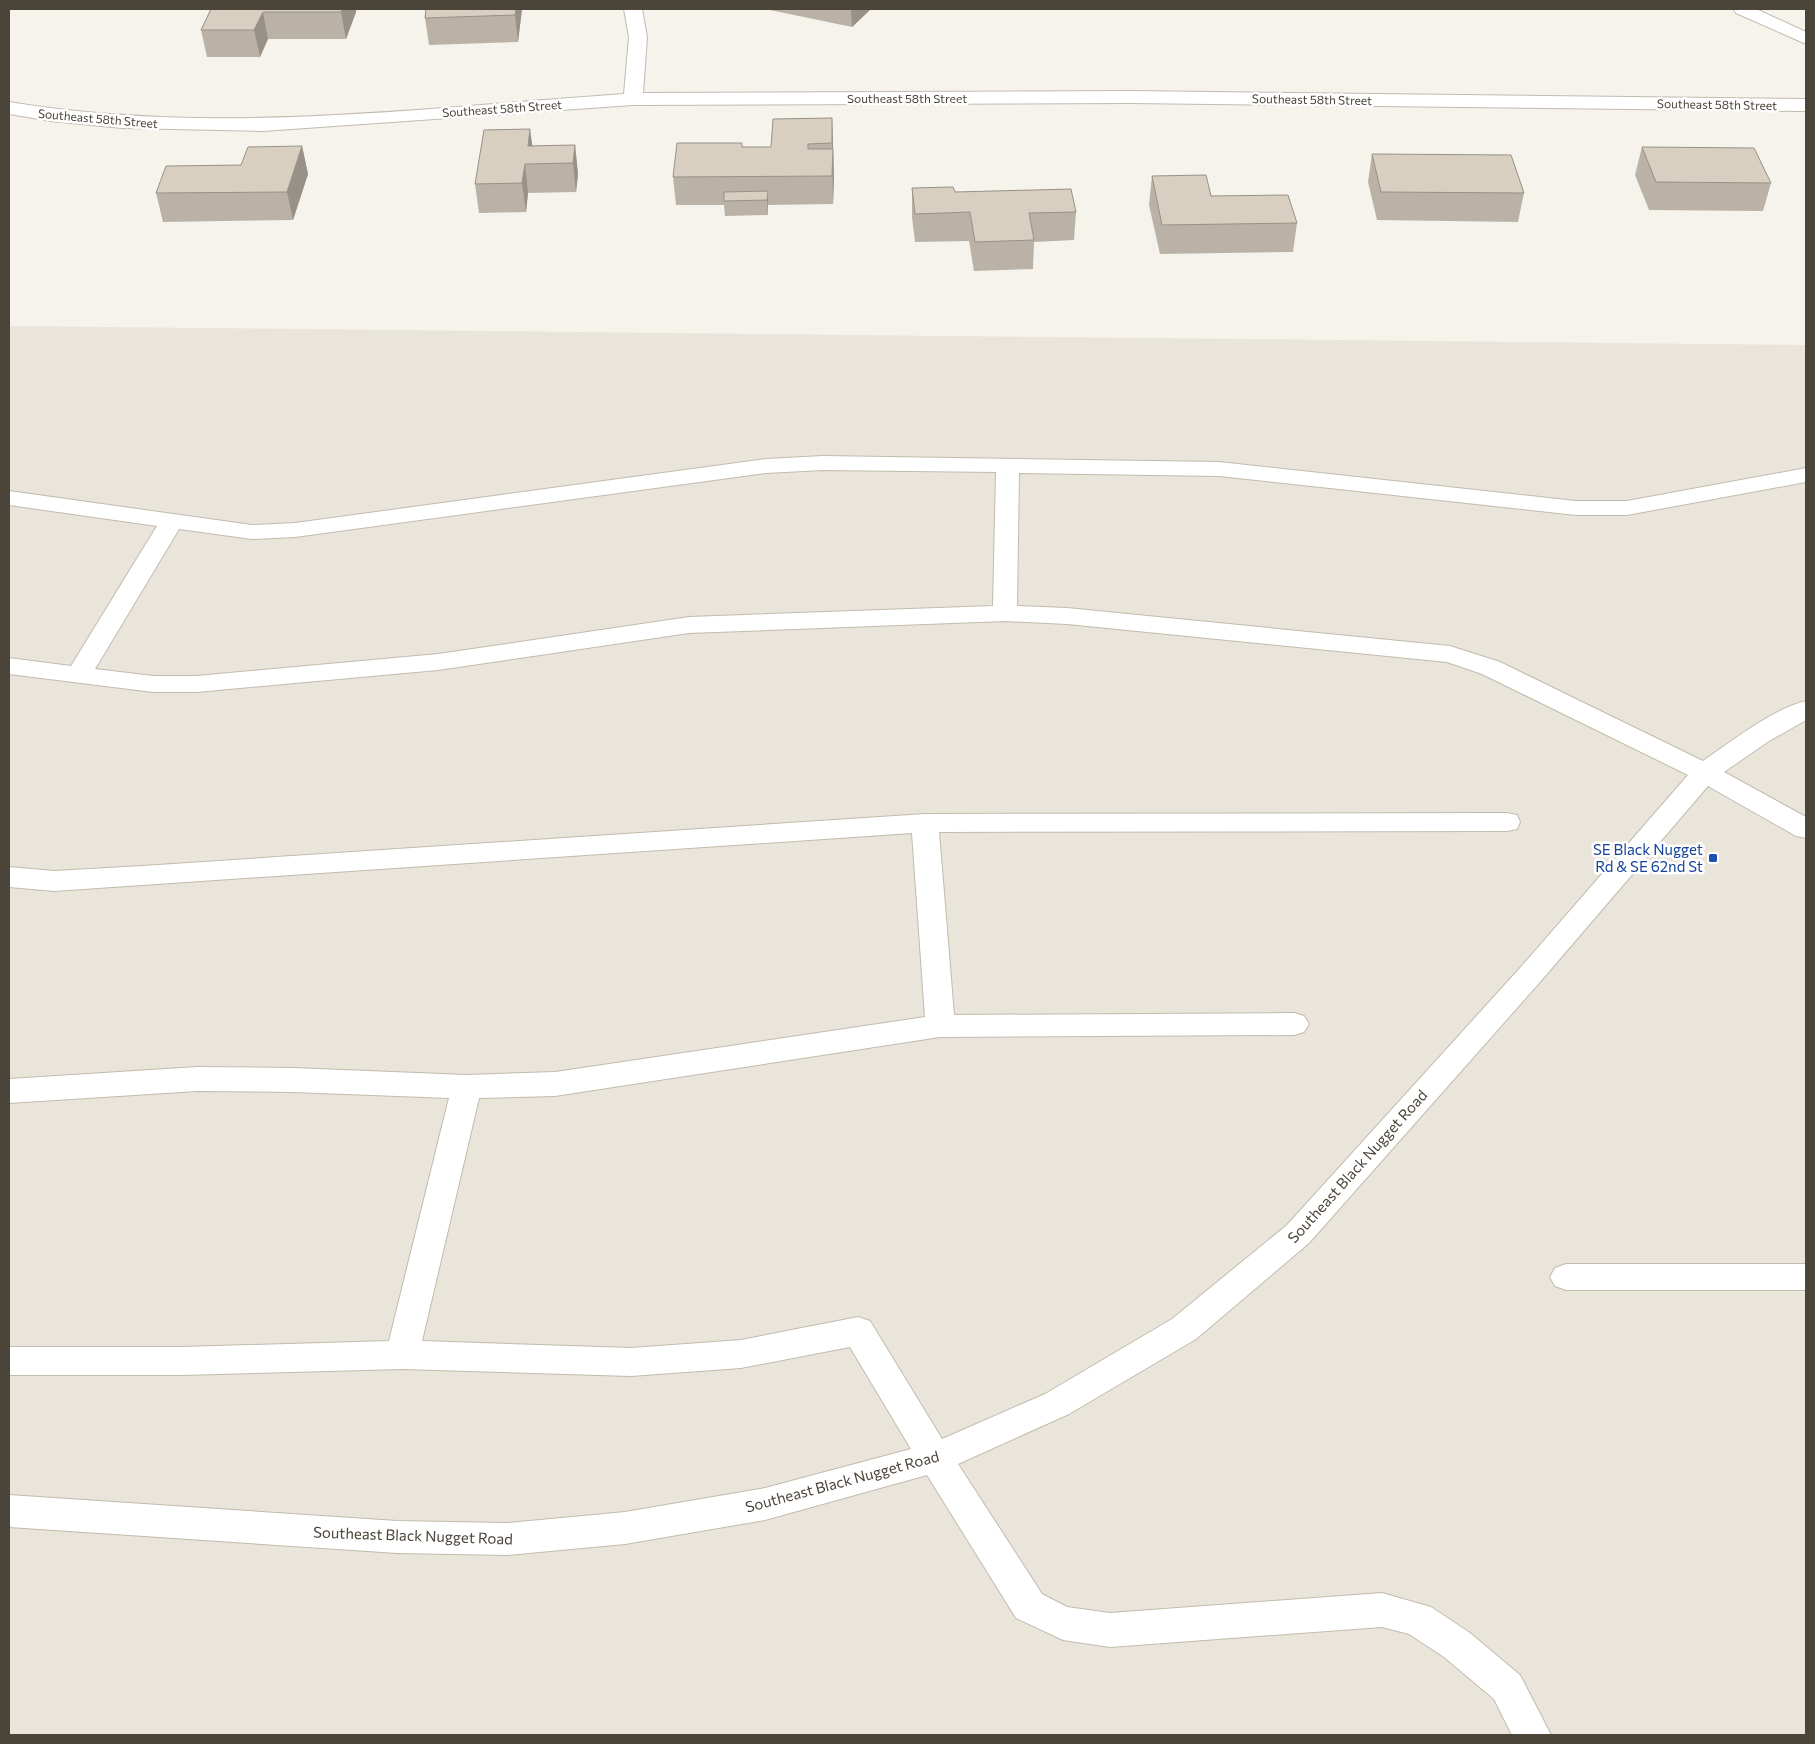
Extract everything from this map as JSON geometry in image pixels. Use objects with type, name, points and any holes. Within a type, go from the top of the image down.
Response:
[{"type":"street","points":[[633,9],[638,37],[633,100]]},
{"type":"street","points":[[1742,9],[1806,39]]},
{"type":"street","name":"Southeast 58th Street","points":[[9,108],[51,115],[122,122],[183,125],[263,125],[633,100],[1130,97],[1806,105]]},
{"type":"street","points":[[9,498],[252,532],[295,530],[756,467],[823,462],[1008,467],[1218,469],[1576,508],[1627,508],[1667,499],[1806,475]]},
{"type":"street","points":[[1005,613],[1008,467]]},
{"type":"street","points":[[78,675],[172,521]]},
{"type":"street","points":[[9,666],[153,684],[197,684],[438,662],[689,625],[1005,613],[1067,616],[1450,654],[1491,668],[1705,773],[1806,829]]},
{"type":"street","name":"Southeast Black Nugget Road","points":[[9,1511],[397,1537],[507,1540],[625,1528],[765,1504],[935,1458],[1057,1404],[1184,1329],[1298,1234],[1530,975],[1705,773],[1760,735],[1806,709]]},
{"type":"street","points":[[9,877],[54,881],[925,824],[1507,822]]},
{"type":"street","points":[[925,824],[940,1026]]},
{"type":"street","points":[[9,1091],[197,1079],[293,1080],[467,1087],[555,1084],[940,1026],[1294,1024]]},
{"type":"street","points":[[402,1355],[467,1087]]},
{"type":"street","points":[[1566,1277],[1806,1277]]},
{"type":"street","points":[[9,1361],[183,1362],[402,1355],[631,1362],[742,1354],[858,1331],[935,1458],[1029,1606],[1063,1623],[1110,1630],[1382,1610],[1418,1619],[1457,1645],[1507,1687],[1532,1735]]},
{"type":"shaded area","points":[[9,326],[1806,345],[1806,1735],[9,1735]]},
{"type":"building","points":[[211,9],[342,9],[341,12],[263,12],[254,30],[201,30]]},
{"type":"building","points":[[426,9],[516,9],[515,15],[425,18]]},
{"type":"building","points":[[832,118],[832,143],[808,144],[808,149],[833,149],[832,176],[673,177],[677,143],[742,143],[742,147],[771,147],[773,119]]},
{"type":"building","points":[[530,129],[528,146],[575,145],[573,163],[525,164],[522,183],[475,184],[484,130]]},
{"type":"building","points":[[302,146],[287,192],[156,193],[166,166],[241,165],[248,147]]},
{"type":"building","points":[[1642,147],[1754,148],[1771,183],[1656,182]]},
{"type":"building","points":[[1372,154],[1511,155],[1524,193],[1381,192]]},
{"type":"building","points":[[1206,175],[1211,196],[1288,195],[1297,223],[1162,225],[1152,176]]},
{"type":"building","points":[[953,187],[955,192],[1071,189],[1076,212],[1029,213],[1034,240],[975,242],[970,212],[915,214],[912,188]]},
{"type":"building","points":[[768,191],[767,200],[724,201],[724,192]]},
{"type":"place","name":"SE Black Nugget Rd & SE 62nd St","points":[[1713,858]]}]
